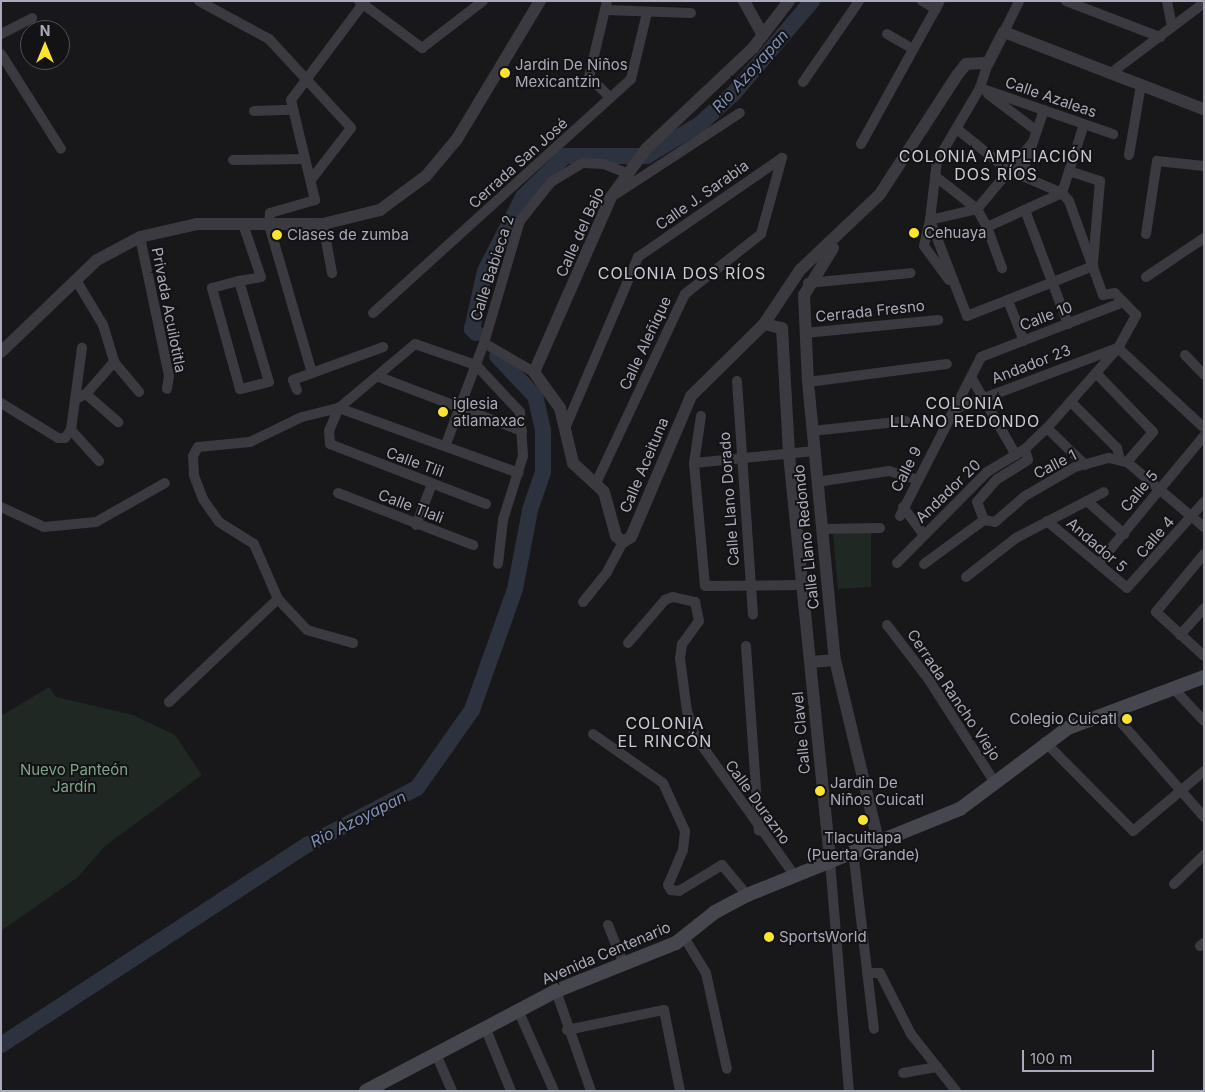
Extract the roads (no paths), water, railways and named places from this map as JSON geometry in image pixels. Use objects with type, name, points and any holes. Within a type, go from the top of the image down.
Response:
[{"type":"main road","name":"Avenida Centenario","points":[[366,1091],[556,991],[684,937],[715,912],[747,895],[878,840],[960,809],[1045,742],[1111,712],[1175,690],[1204,677]]},
{"type":"street","points":[[200,1],[269,39],[351,128],[311,180]]},
{"type":"street","points":[[312,373],[269,225],[275,210],[316,200],[291,110],[293,92],[362,2],[422,48],[483,1]]},
{"type":"street","points":[[1,352],[97,260],[140,237],[197,224],[323,224],[380,210],[426,176],[457,139],[540,1]]},
{"type":"street","points":[[744,1],[762,34]]},
{"type":"street","name":"Calle del Bajo","points":[[534,372],[611,197],[646,150],[762,34],[789,1]]},
{"type":"street","points":[[803,82],[859,1]]},
{"type":"street","points":[[860,144],[938,5],[922,1]]},
{"type":"street","points":[[1019,1],[988,64],[980,88],[937,160],[930,220],[967,316],[1093,266]]},
{"type":"street","points":[[1066,1],[1160,37]]},
{"type":"street","points":[[1167,1],[1172,27]]},
{"type":"street","points":[[1111,73],[1204,3]]},
{"type":"street","points":[[611,98],[589,78],[606,6],[647,13],[691,13]]},
{"type":"street","name":"Cerrada San José","points":[[373,313],[631,79],[647,13]]},
{"type":"street","points":[[1,34],[32,18]]},
{"type":"street","points":[[1004,32],[1204,109]]},
{"type":"street","points":[[887,34],[913,50]]},
{"type":"street","points":[[1,54],[61,150]]},
{"type":"street","points":[[764,324],[800,270],[839,236],[880,194],[966,64],[988,64]]},
{"type":"street","points":[[1130,155],[1141,84]]},
{"type":"street","points":[[980,88],[1037,131]]},
{"type":"street","name":"Calle Azaleas","points":[[980,88],[1112,134]]},
{"type":"street","points":[[254,111],[291,110]]},
{"type":"street","points":[[1021,177],[1044,110]]},
{"type":"street","points":[[611,197],[740,113]]},
{"type":"street","points":[[1084,124],[1062,194],[1104,295],[1115,293],[1121,303]]},
{"type":"street","points":[[957,129],[1008,170],[1062,194]]},
{"type":"street","points":[[930,220],[976,209],[1033,142]]},
{"type":"street","name":"Calle J. Sarabia","points":[[566,426],[638,257],[782,158]]},
{"type":"street","name":"Calle Aleñique","points":[[596,483],[685,294],[761,234],[771,211],[782,158]]},
{"type":"street","points":[[233,160],[305,159]]},
{"type":"street","points":[[1146,234],[1157,161],[1204,166]]},
{"type":"street","name":"Calle Babieca 2","points":[[446,444],[484,343],[520,221],[551,182],[583,163],[604,164],[632,170]]},
{"type":"street","points":[[1069,171],[1100,181],[1093,266]]},
{"type":"street","points":[[935,176],[976,209],[987,227],[1002,268]]},
{"type":"street","points":[[987,227],[1062,194]]},
{"type":"street","points":[[1025,210],[1068,324]]},
{"type":"street","points":[[239,281],[269,382],[240,389],[212,288],[239,281],[261,277],[243,224]]},
{"type":"street","points":[[323,224],[332,273]]},
{"type":"street","name":"Calle Llano Redondo","points":[[839,236],[808,284],[805,333],[808,382],[835,660],[878,840]]},
{"type":"street","name":"Privada Acuilotitla","points":[[140,237],[169,376],[166,389]]},
{"type":"street","points":[[1146,277],[1204,238]]},
{"type":"street","points":[[808,284],[911,273]]},
{"type":"street","points":[[76,280],[103,325],[114,362],[139,392]]},
{"type":"street","points":[[1008,301],[1024,341]]},
{"type":"street","name":"Calle 10","points":[[981,357],[1121,303]]},
{"type":"street","name":"Andador 20","points":[[897,563],[987,472],[1020,452],[1047,428],[1118,348],[1136,315],[1121,303]]},
{"type":"street","name":"Cerrada Fresno","points":[[805,333],[938,320]]},
{"type":"street","name":"Calle Llano Redondo","points":[[764,324],[782,328],[789,454],[811,662]]},
{"type":"street","name":"Calle Aceituna","points":[[623,542],[631,537],[691,396],[764,324]]},
{"type":"street","points":[[484,343],[534,372],[549,388],[566,426],[573,463],[596,483],[616,536],[623,542],[608,572],[583,602]]},
{"type":"street","points":[[352,643],[298,625],[278,600],[254,544],[219,522],[203,499],[193,456],[198,447],[250,442],[302,417],[339,408],[379,377],[415,344],[476,365],[511,398],[522,431],[519,473],[503,520],[498,564]]},
{"type":"street","points":[[297,390],[293,380],[383,347]]},
{"type":"street","points":[[68,434],[76,399],[82,348]]},
{"type":"street","points":[[1118,348],[1204,428]]},
{"type":"street","name":"Andador 23","points":[[955,409],[1118,348]]},
{"type":"street","points":[[1185,355],[1204,375]]},
{"type":"street","name":"Calle 9","points":[[924,535],[902,512],[916,479],[955,409],[981,357]]},
{"type":"street","points":[[76,399],[86,394],[114,362]]},
{"type":"street","points":[[808,382],[947,364]]},
{"type":"street","points":[[1096,373],[1153,432],[1124,461]]},
{"type":"street","points":[[379,377],[522,431]]},
{"type":"street","points":[[924,564],[984,520],[977,502],[997,479],[1028,460],[1020,452],[982,399],[971,377]]},
{"type":"street","name":"Calle Llano Dorado","points":[[737,381],[740,460],[753,614]]},
{"type":"street","points":[[86,394],[118,422]]},
{"type":"street","points":[[1071,402],[1117,448],[1124,461],[1204,527]]},
{"type":"street","points":[[1,403],[68,434],[99,461]]},
{"type":"street","points":[[339,408],[446,444],[519,473]]},
{"type":"street","name":"Calle Tlil","points":[[339,408],[329,431],[333,448],[486,504]]},
{"type":"street","points":[[701,416],[694,463],[704,583],[708,588],[802,585]]},
{"type":"street","points":[[812,431],[905,421]]},
{"type":"street","points":[[1047,428],[1085,465]]},
{"type":"street","name":"Calle 5","points":[[1098,564],[1204,436]]},
{"type":"street","points":[[694,463],[740,460],[814,451]]},
{"type":"street","name":"Calle 1","points":[[984,520],[995,522],[1025,496],[1085,465],[1110,458],[1124,461]]},
{"type":"street","points":[[817,482],[889,471],[916,479]]},
{"type":"street","points":[[1,507],[44,526],[96,522],[165,483]]},
{"type":"street","points":[[416,525],[432,484]]},
{"type":"street","points":[[966,577],[1016,538],[1104,492]]},
{"type":"street","name":"Calle Tlali","points":[[338,493],[416,525],[473,545]]},
{"type":"street","points":[[1087,501],[1124,534]]},
{"type":"street","name":"Calle 4","points":[[1127,588],[1204,502]]},
{"type":"street","name":"Andador 5","points":[[1047,521],[1127,588]]},
{"type":"street","points":[[822,529],[880,528]]},
{"type":"street","points":[[1204,554],[1156,614],[1204,656]]},
{"type":"street","name":"Calle Durazno","points":[[628,644],[665,600],[678,597],[695,602],[699,621],[682,644],[680,658],[687,711],[709,760],[760,832],[794,875]]},
{"type":"street","points":[[169,702],[278,600]]},
{"type":"street","points":[[1180,635],[1204,608]]},
{"type":"street","name":"Cerrada Rancho Viejo","points":[[887,625],[929,680],[995,783]]},
{"type":"street","points":[[746,646],[760,832]]},
{"type":"street","points":[[811,662],[835,660]]},
{"type":"street","name":"Calle Clavel","points":[[811,662],[830,860]]},
{"type":"street","points":[[1175,690],[1204,721]]},
{"type":"street","points":[[1111,712],[1204,817]]},
{"type":"street","points":[[593,734],[663,783],[685,831],[683,850],[668,884],[671,890],[679,891],[722,865],[747,895]]},
{"type":"street","points":[[1045,742],[1129,829],[1139,830],[1204,770]]},
{"type":"street","points":[[853,851],[874,1029]]},
{"type":"street","points":[[1174,884],[1204,856]]},
{"type":"street","points":[[830,860],[849,1091]]},
{"type":"street","points":[[608,925],[623,962]]},
{"type":"street","points":[[684,937],[706,973],[727,1069]]},
{"type":"street","points":[[866,973],[880,973],[911,1034],[956,1091]]},
{"type":"street","points":[[556,991],[568,1030],[591,1091]]},
{"type":"street","points":[[518,1010],[554,1091]]},
{"type":"street","points":[[568,1030],[664,1010],[680,1091]]},
{"type":"street","points":[[485,1027],[511,1091]]},
{"type":"street","points":[[436,1054],[451,1090]]},
{"type":"street","points":[[903,1073],[937,1067]]},
{"type":"waterway","name":"Rio Azoyapan","points":[[476,333],[472,329],[485,271],[523,197],[565,156],[647,156],[700,124],[734,93],[812,1]]},
{"type":"waterway","name":"Rio Azoyapan","points":[[1,1045],[307,845],[417,788],[472,710],[515,589],[530,510],[543,472],[543,430],[535,396],[497,356]]},
{"type":"place","name":"Jardin De Niños Mexicantzin","points":[[505,73]]},
{"type":"place","name":"Cehuaya","points":[[914,233]]},
{"type":"place","name":"Clases de zumba","points":[[277,235]]},
{"type":"place","name":"iglesia atlamaxac","points":[[443,412]]},
{"type":"place","name":"Colegio Cuicatl","points":[[1127,719]]},
{"type":"place","name":"Jardin De Niños Cuicatl","points":[[820,791]]},
{"type":"place","name":"Tlacuitlapa (Puerta Grande)","points":[[863,820]]},
{"type":"place","name":"SportsWorld","points":[[769,937]]},
{"type":"district","name":"COLONIA AMPLIACIÓN DOS RÍOS","points":[[996,165]]},
{"type":"district","name":"COLONIA DOS RÍOS","points":[[682,273]]},
{"type":"district","name":"COLONIA LLANO REDONDO","points":[[965,412]]},
{"type":"district","name":"COLONIA EL RINCÓN","points":[[665,732]]},
{"type":"park label","name":"Nuevo Panteón Jardín","points":[[74,778]]}]
